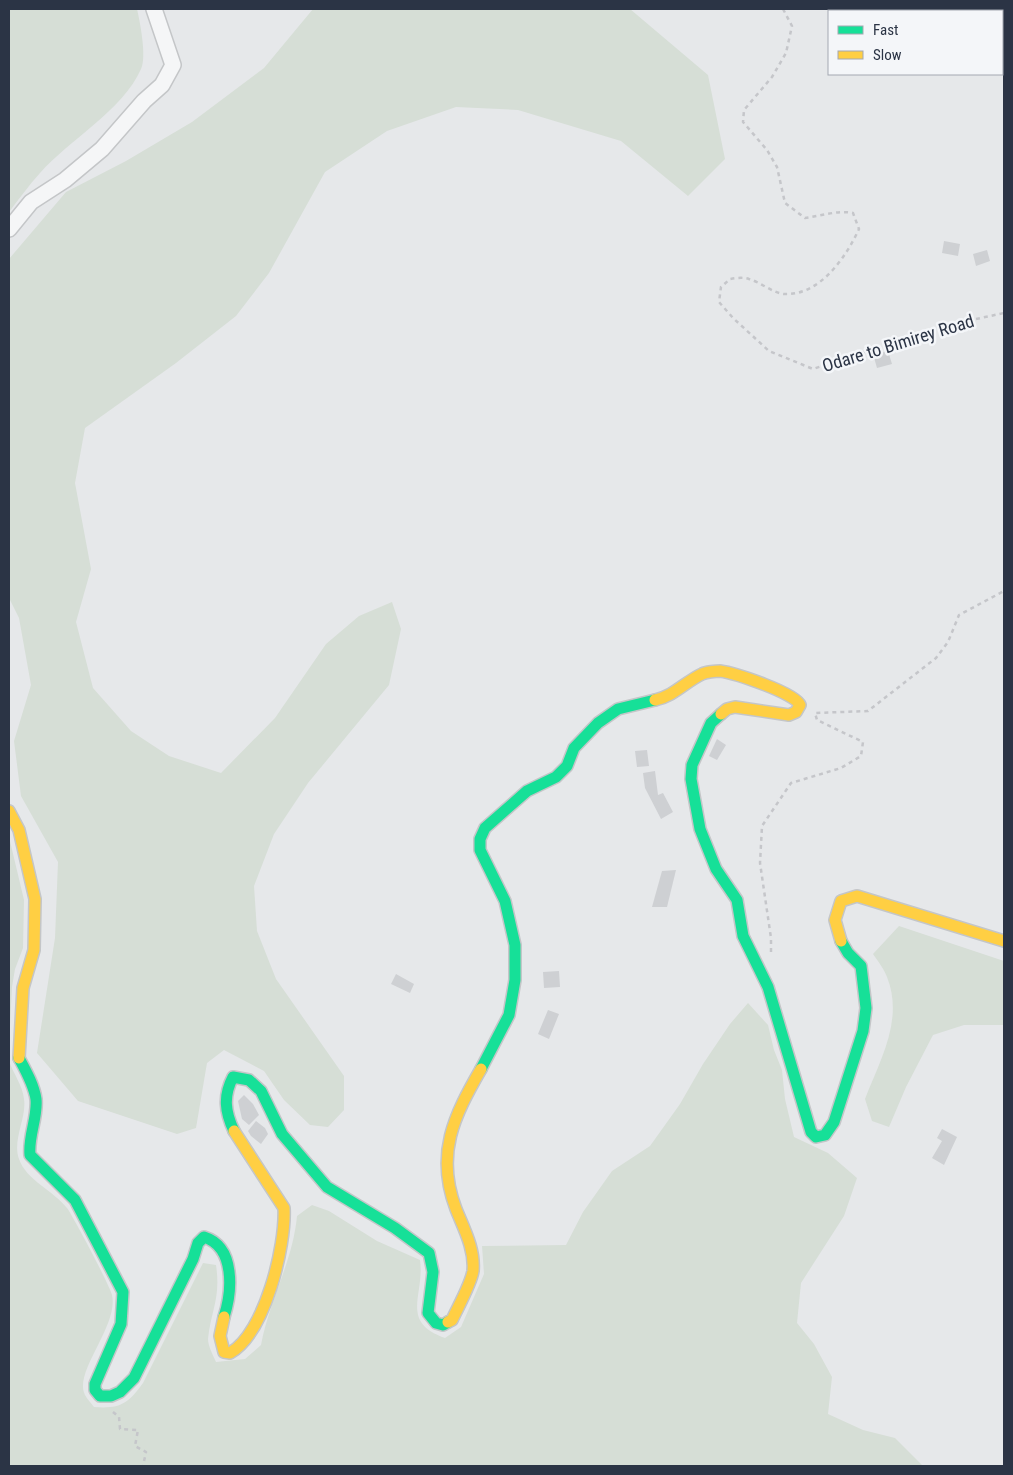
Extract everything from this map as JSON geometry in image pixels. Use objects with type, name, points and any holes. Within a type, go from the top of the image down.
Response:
[{"type":"street","points":[[9,229],[32,202],[64,180],[102,149],[144,101],[162,85],[173,66],[154,9]]},
{"type":"street","points":[[9,810],[19,830],[35,899],[34,950],[26,972],[23,988],[19,1057],[33,1086],[36,1101],[29,1143],[30,1155],[36,1164],[75,1200],[123,1292],[121,1324],[95,1384],[95,1390],[100,1396],[110,1397],[123,1391],[134,1378],[189,1266],[198,1243],[204,1237],[211,1238],[221,1247],[229,1276],[230,1296],[220,1341],[224,1352],[230,1353],[240,1347],[254,1323],[270,1287],[284,1232],[284,1208],[241,1142],[227,1113],[225,1102],[228,1085],[233,1077],[249,1080],[261,1091],[282,1134],[327,1188],[395,1228],[429,1253],[433,1272],[428,1313],[436,1323],[443,1326],[452,1320],[473,1272],[473,1260],[463,1221],[449,1190],[447,1159],[451,1130],[458,1109],[494,1048],[508,1015],[515,980],[515,944],[505,901],[480,850],[480,839],[485,828],[527,791],[556,777],[567,766],[574,748],[582,738],[598,722],[618,709],[668,697],[702,674],[720,671],[788,693],[798,700],[800,705],[796,712],[789,715],[735,707],[727,709],[718,715],[711,724],[696,754],[691,779],[700,829],[716,869],[737,900],[743,936],[768,987],[811,1132],[816,1138],[823,1137],[829,1132],[834,1122],[863,1031],[865,1016],[861,966],[848,953],[838,938],[835,920],[841,901],[857,896],[1004,941]]},
{"type":"path","name":"Odare to Bimirey Road","points":[[783,9],[792,26],[786,53],[772,77],[744,110],[743,122],[767,150],[777,167],[785,204],[805,218],[825,216],[840,211],[853,213],[859,229],[849,250],[830,273],[810,288],[784,294],[747,278],[730,279],[721,287],[719,302],[733,318],[770,351],[813,369],[939,327],[1004,313]]},
{"type":"path","points":[[770,957],[771,938],[760,863],[762,826],[791,783],[841,768],[861,756],[863,742],[817,720],[815,713],[868,711],[936,658],[948,642],[960,615],[1004,591]]},
{"type":"path","points":[[100,1396],[111,1400],[113,1413],[119,1417],[120,1430],[138,1430],[135,1446],[146,1452],[143,1466]]},
{"type":"shaded area","points":[[9,9],[137,9],[142,39],[143,64],[133,84],[122,98],[40,173],[9,212]]},
{"type":"shaded area","points":[[313,9],[630,9],[708,75],[725,159],[688,196],[621,141],[518,110],[456,107],[387,131],[325,172],[269,273],[236,316],[176,363],[85,428],[75,483],[91,569],[76,622],[93,688],[131,731],[169,756],[221,773],[275,718],[326,644],[359,616],[392,602],[401,629],[389,685],[308,783],[274,834],[254,886],[257,931],[276,979],[344,1076],[344,1110],[328,1127],[310,1125],[284,1100],[264,1071],[224,1050],[207,1063],[196,1128],[177,1134],[78,1101],[37,1053],[55,938],[58,862],[21,796],[14,741],[31,685],[19,618],[9,598],[9,259],[66,192],[126,161],[192,122],[264,68]]},
{"type":"shaded area","points":[[876,9],[1004,9],[1004,53],[1003,10]]},
{"type":"shaded area","points":[[9,837],[24,900],[23,948],[15,969],[12,987],[9,1046]]},
{"type":"shaded area","points":[[899,926],[1004,961],[1004,1025],[964,1025],[933,1035],[906,1087],[889,1127],[872,1121],[865,1099],[888,1040],[893,1009],[892,993],[887,977],[873,954]]},
{"type":"shaded area","points":[[748,1003],[768,1025],[774,1050],[782,1070],[785,1099],[794,1137],[828,1153],[857,1178],[844,1216],[801,1283],[797,1323],[814,1344],[832,1377],[828,1414],[863,1430],[895,1438],[923,1466],[9,1466],[9,1061],[22,1089],[24,1099],[24,1114],[17,1144],[19,1159],[28,1173],[67,1208],[91,1251],[112,1295],[109,1320],[90,1361],[83,1385],[85,1395],[94,1407],[111,1407],[123,1404],[133,1396],[143,1383],[203,1263],[216,1265],[217,1286],[208,1339],[216,1362],[245,1359],[261,1345],[269,1313],[291,1249],[297,1216],[312,1205],[329,1211],[377,1241],[420,1260],[418,1316],[422,1324],[445,1338],[461,1327],[484,1274],[482,1246],[566,1245],[583,1212],[612,1171],[650,1146],[680,1104],[703,1064],[730,1024]]},
{"type":"building","points":[[944,241],[960,244],[958,256],[942,253]]},
{"type":"building","points":[[987,250],[990,261],[976,266],[973,254]]},
{"type":"building","points":[[888,351],[892,364],[877,368],[873,354]]},
{"type":"building","points":[[717,739],[726,745],[717,760],[709,756]]},
{"type":"building","points":[[647,750],[649,766],[637,767],[635,751]]},
{"type":"building","points":[[655,771],[658,795],[663,793],[673,812],[661,819],[645,788],[643,773]]},
{"type":"building","points":[[676,870],[667,907],[652,907],[662,871]]},
{"type":"building","points":[[559,971],[560,987],[544,988],[543,972]]},
{"type":"building","points":[[396,974],[414,984],[410,993],[391,984]]},
{"type":"building","points":[[548,1010],[559,1014],[549,1039],[538,1034]]},
{"type":"building","points":[[244,1095],[253,1104],[259,1115],[249,1125],[242,1119],[238,1101]]},
{"type":"building","points":[[256,1121],[265,1128],[268,1134],[261,1144],[248,1131]]},
{"type":"building","points":[[942,1129],[957,1137],[944,1165],[932,1158],[942,1141],[937,1138]]},
{"type":"traffic: fast","points":[[481,1069],[509,1015],[515,980],[515,945],[505,901],[480,850],[480,839],[485,828],[527,791],[556,777],[567,766],[574,748],[598,723],[618,709],[655,700]]},
{"type":"traffic: fast","points":[[721,714],[711,723],[692,765],[691,779],[700,829],[716,869],[737,900],[743,936],[768,987],[811,1132],[816,1137],[825,1135],[834,1122],[863,1031],[866,1008],[861,966],[848,953],[841,941]]},
{"type":"traffic: fast","points":[[19,1058],[32,1083],[36,1099],[30,1155],[75,1200],[123,1292],[121,1324],[95,1384],[95,1390],[100,1396],[111,1396],[120,1392],[134,1378],[193,1259],[198,1243],[204,1237],[214,1242],[222,1250],[229,1271],[229,1295],[224,1317]]},
{"type":"traffic: fast","points":[[234,1131],[226,1104],[233,1077],[249,1080],[261,1091],[282,1134],[327,1187],[395,1228],[429,1253],[433,1272],[428,1313],[436,1323],[443,1325],[448,1322]]},
{"type":"traffic: slow","points":[[655,700],[674,692],[702,674],[720,671],[751,679],[776,689],[796,700],[800,705],[796,712],[789,715],[735,707],[727,709],[721,714]]},
{"type":"traffic: slow","points":[[9,811],[19,830],[35,899],[34,950],[23,988],[19,1058]]},
{"type":"traffic: slow","points":[[841,941],[835,920],[841,901],[857,896],[1004,941]]},
{"type":"traffic: slow","points":[[448,1322],[452,1320],[467,1289],[473,1271],[468,1239],[450,1189],[447,1171],[450,1136],[463,1103],[481,1069]]},
{"type":"traffic: slow","points":[[224,1317],[220,1336],[224,1352],[230,1353],[242,1343],[263,1308],[277,1265],[284,1224],[284,1208],[234,1131]]}]
